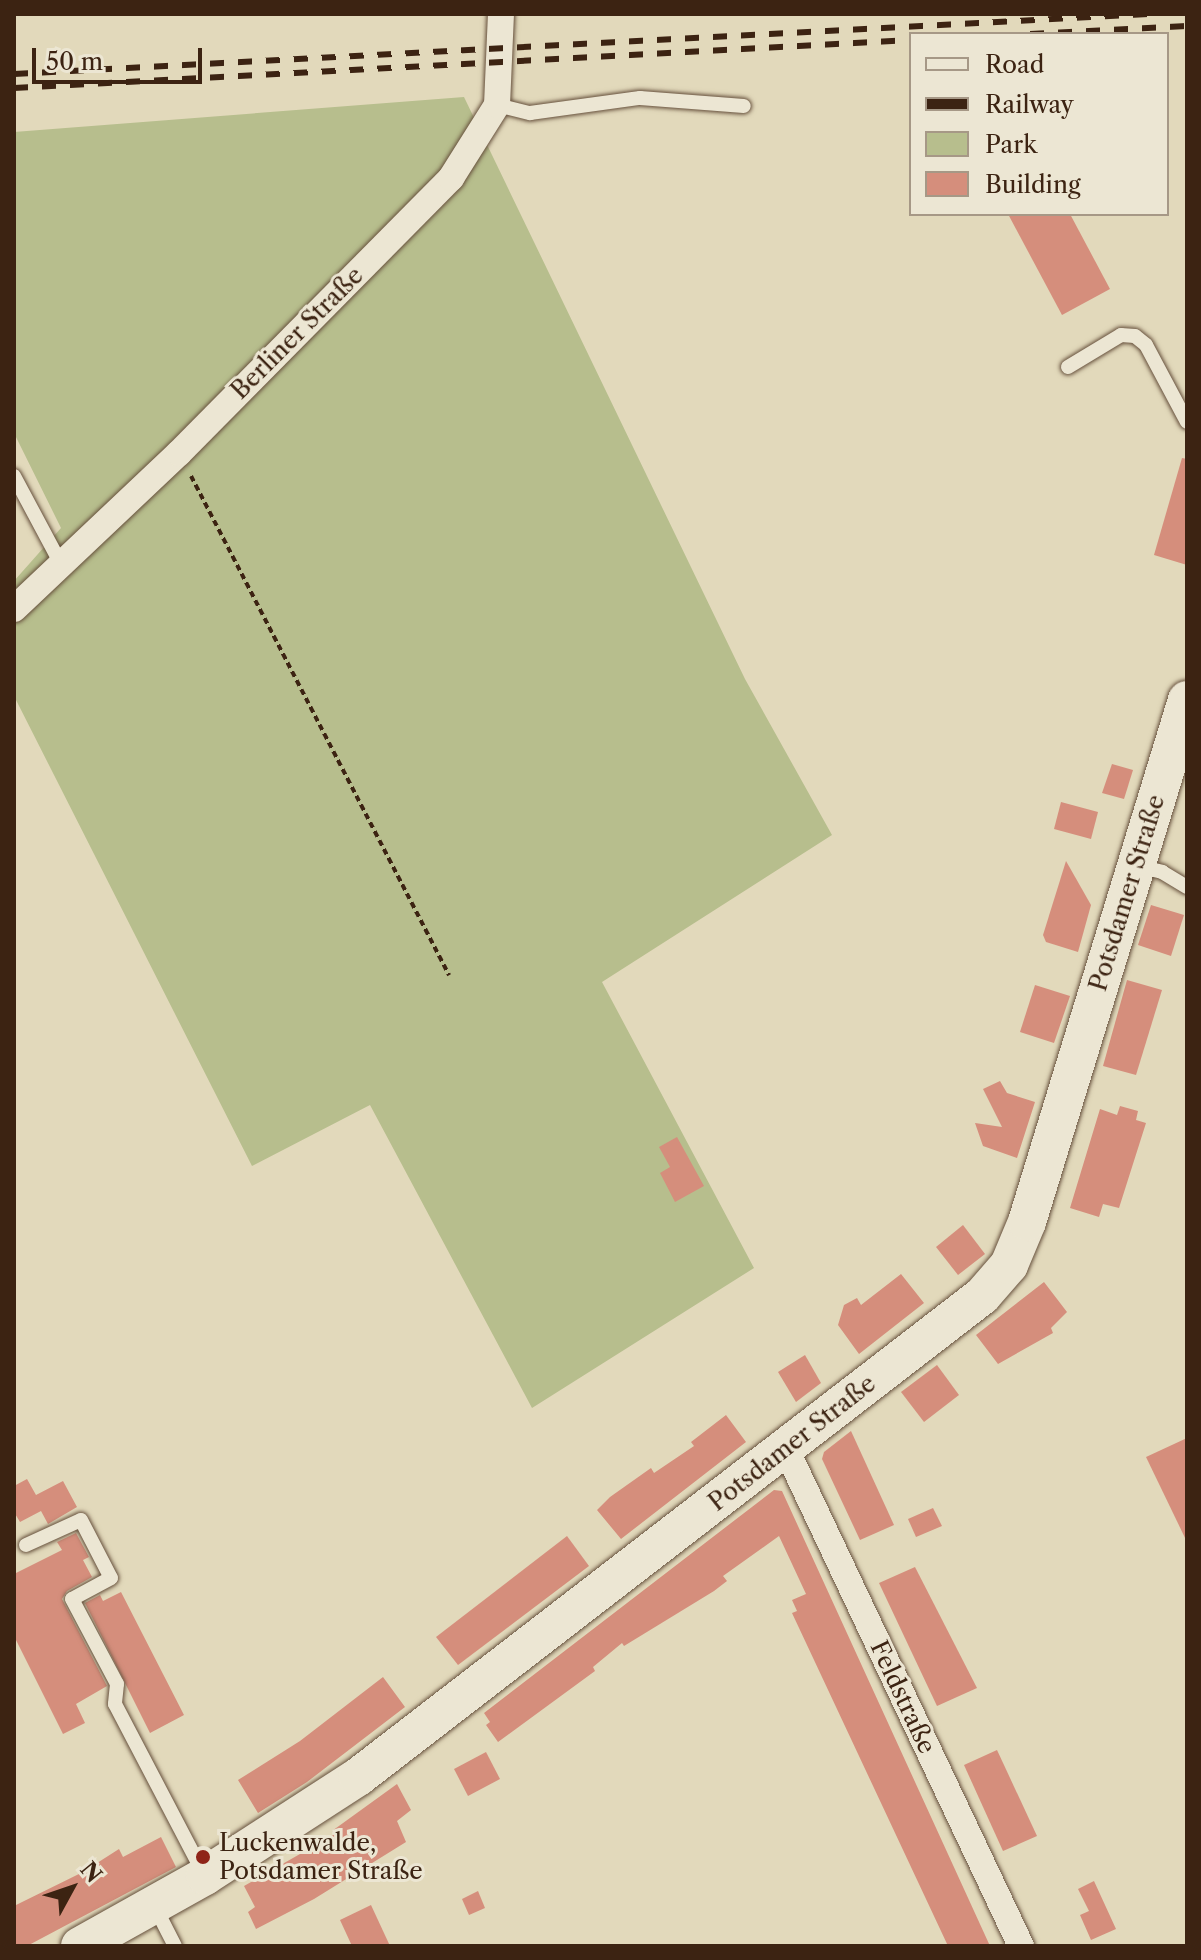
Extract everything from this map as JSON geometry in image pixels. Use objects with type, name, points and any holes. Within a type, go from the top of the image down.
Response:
[{"type":"street","name":"Berliner Straße","points":[[14,609],[179,453],[451,178],[497,105],[501,14]]},
{"type":"street","name":"Potsdamer Straße","points":[[85,1945],[205,1876],[358,1777],[982,1296],[1009,1265],[1027,1222],[1135,865],[1186,710]]},
{"type":"street","name":"Feldstraße","points":[[786,1449],[1021,1946]]},
{"type":"lane","points":[[497,105],[530,113],[640,98],[744,106]]},
{"type":"lane","points":[[1068,367],[1121,335],[1135,336],[1146,345],[1187,422]]},
{"type":"lane","points":[[14,476],[61,564]]},
{"type":"lane","points":[[1135,865],[1162,872],[1187,887]]},
{"type":"lane","points":[[26,1545],[81,1520],[111,1578],[72,1599],[117,1684],[115,1704],[205,1876]]},
{"type":"lane","points":[[154,1905],[175,1946]]},
{"type":"path","points":[[179,453],[449,975]]},
{"type":"green space","points":[[464,97],[745,679],[832,835],[602,982],[754,1268],[532,1408],[370,1105],[252,1166],[14,696],[14,581],[61,528],[14,433],[14,132]]},
{"type":"building","points":[[1009,216],[1071,216],[1110,289],[1062,315]]},
{"type":"building","points":[[1182,458],[1187,459],[1187,565],[1154,555]]},
{"type":"building","points":[[1112,764],[1133,770],[1124,799],[1102,793]]},
{"type":"building","points":[[1061,802],[1098,812],[1091,839],[1054,829]]},
{"type":"building","points":[[1066,861],[1091,905],[1078,952],[1046,942],[1043,935]]},
{"type":"building","points":[[1151,905],[1184,915],[1171,956],[1138,945]]},
{"type":"building","points":[[1127,980],[1162,990],[1136,1075],[1103,1066]]},
{"type":"building","points":[[1035,985],[1070,996],[1054,1043],[1020,1032]]},
{"type":"building","points":[[1000,1081],[1007,1093],[1035,1102],[1017,1158],[983,1146],[975,1123],[1002,1127],[983,1089]]},
{"type":"building","points":[[1120,1106],[1138,1111],[1136,1120],[1146,1123],[1119,1208],[1103,1204],[1099,1217],[1070,1208],[1100,1109],[1117,1115]]},
{"type":"building","points":[[677,1137],[704,1186],[675,1202],[660,1173],[670,1167],[659,1147]]},
{"type":"building","points":[[963,1225],[985,1254],[958,1275],[936,1247]]},
{"type":"building","points":[[901,1274],[924,1303],[859,1354],[838,1325],[844,1305],[857,1298],[861,1305]]},
{"type":"building","points":[[1044,1282],[1067,1312],[1051,1328],[1053,1333],[998,1364],[976,1335]]},
{"type":"building","points":[[805,1355],[821,1383],[796,1402],[778,1372]]},
{"type":"building","points":[[937,1365],[959,1395],[924,1422],[901,1392]]},
{"type":"building","points":[[726,1415],[746,1442],[621,1539],[597,1510],[651,1468],[654,1473],[694,1446],[691,1442]]},
{"type":"building","points":[[851,1431],[894,1525],[860,1540],[822,1459],[824,1452]]},
{"type":"building","points":[[1187,1438],[1187,1542],[1146,1457]]},
{"type":"building","points":[[27,1479],[36,1495],[63,1481],[77,1507],[48,1524],[41,1511],[20,1522],[14,1512],[14,1486]]},
{"type":"building","points":[[774,1490],[782,1491],[990,1946],[948,1946],[792,1613],[797,1611],[792,1600],[806,1594],[779,1536],[723,1576],[727,1581],[714,1591],[624,1646],[622,1643],[593,1667],[595,1671],[498,1742],[486,1725],[490,1722],[484,1713]]},
{"type":"building","points":[[933,1508],[942,1526],[916,1537],[908,1519]]},
{"type":"building","points":[[76,1533],[89,1557],[83,1560],[92,1577],[67,1591],[62,1599],[107,1686],[76,1704],[85,1723],[63,1734],[14,1636],[14,1574],[62,1550],[57,1542]]},
{"type":"building","points":[[567,1536],[589,1566],[458,1665],[436,1637]]},
{"type":"building","points":[[915,1567],[977,1688],[937,1706],[879,1583]]},
{"type":"building","points":[[121,1592],[184,1715],[150,1733],[85,1603],[100,1595],[103,1601]]},
{"type":"building","points":[[383,1677],[405,1707],[307,1782],[258,1813],[238,1780],[300,1741]]},
{"type":"building","points":[[997,1750],[1037,1836],[1003,1851],[964,1765]]},
{"type":"building","points":[[486,1752],[500,1779],[468,1796],[454,1769]]},
{"type":"building","points":[[397,1784],[411,1810],[397,1821],[406,1842],[314,1899],[256,1929],[248,1912],[255,1907],[244,1886],[335,1834],[332,1831]]},
{"type":"building","points":[[161,1837],[176,1867],[27,1946],[14,1946],[14,1906],[83,1872],[119,1849],[123,1857]]},
{"type":"building","points":[[1094,1881],[1116,1929],[1091,1940],[1080,1915],[1089,1911],[1078,1889]]},
{"type":"building","points":[[478,1891],[485,1908],[469,1915],[462,1899]]},
{"type":"building","points":[[371,1905],[390,1946],[352,1946],[340,1920]]},
{"type":"railway","points":[[14,74],[1148,14]]},
{"type":"railway","points":[[1069,32],[1187,26]]},
{"type":"railway","points":[[14,88],[909,40]]},
{"type":"place","name":"Luckenwalde, Potsdamer Straße","points":[[203,1857]]}]
